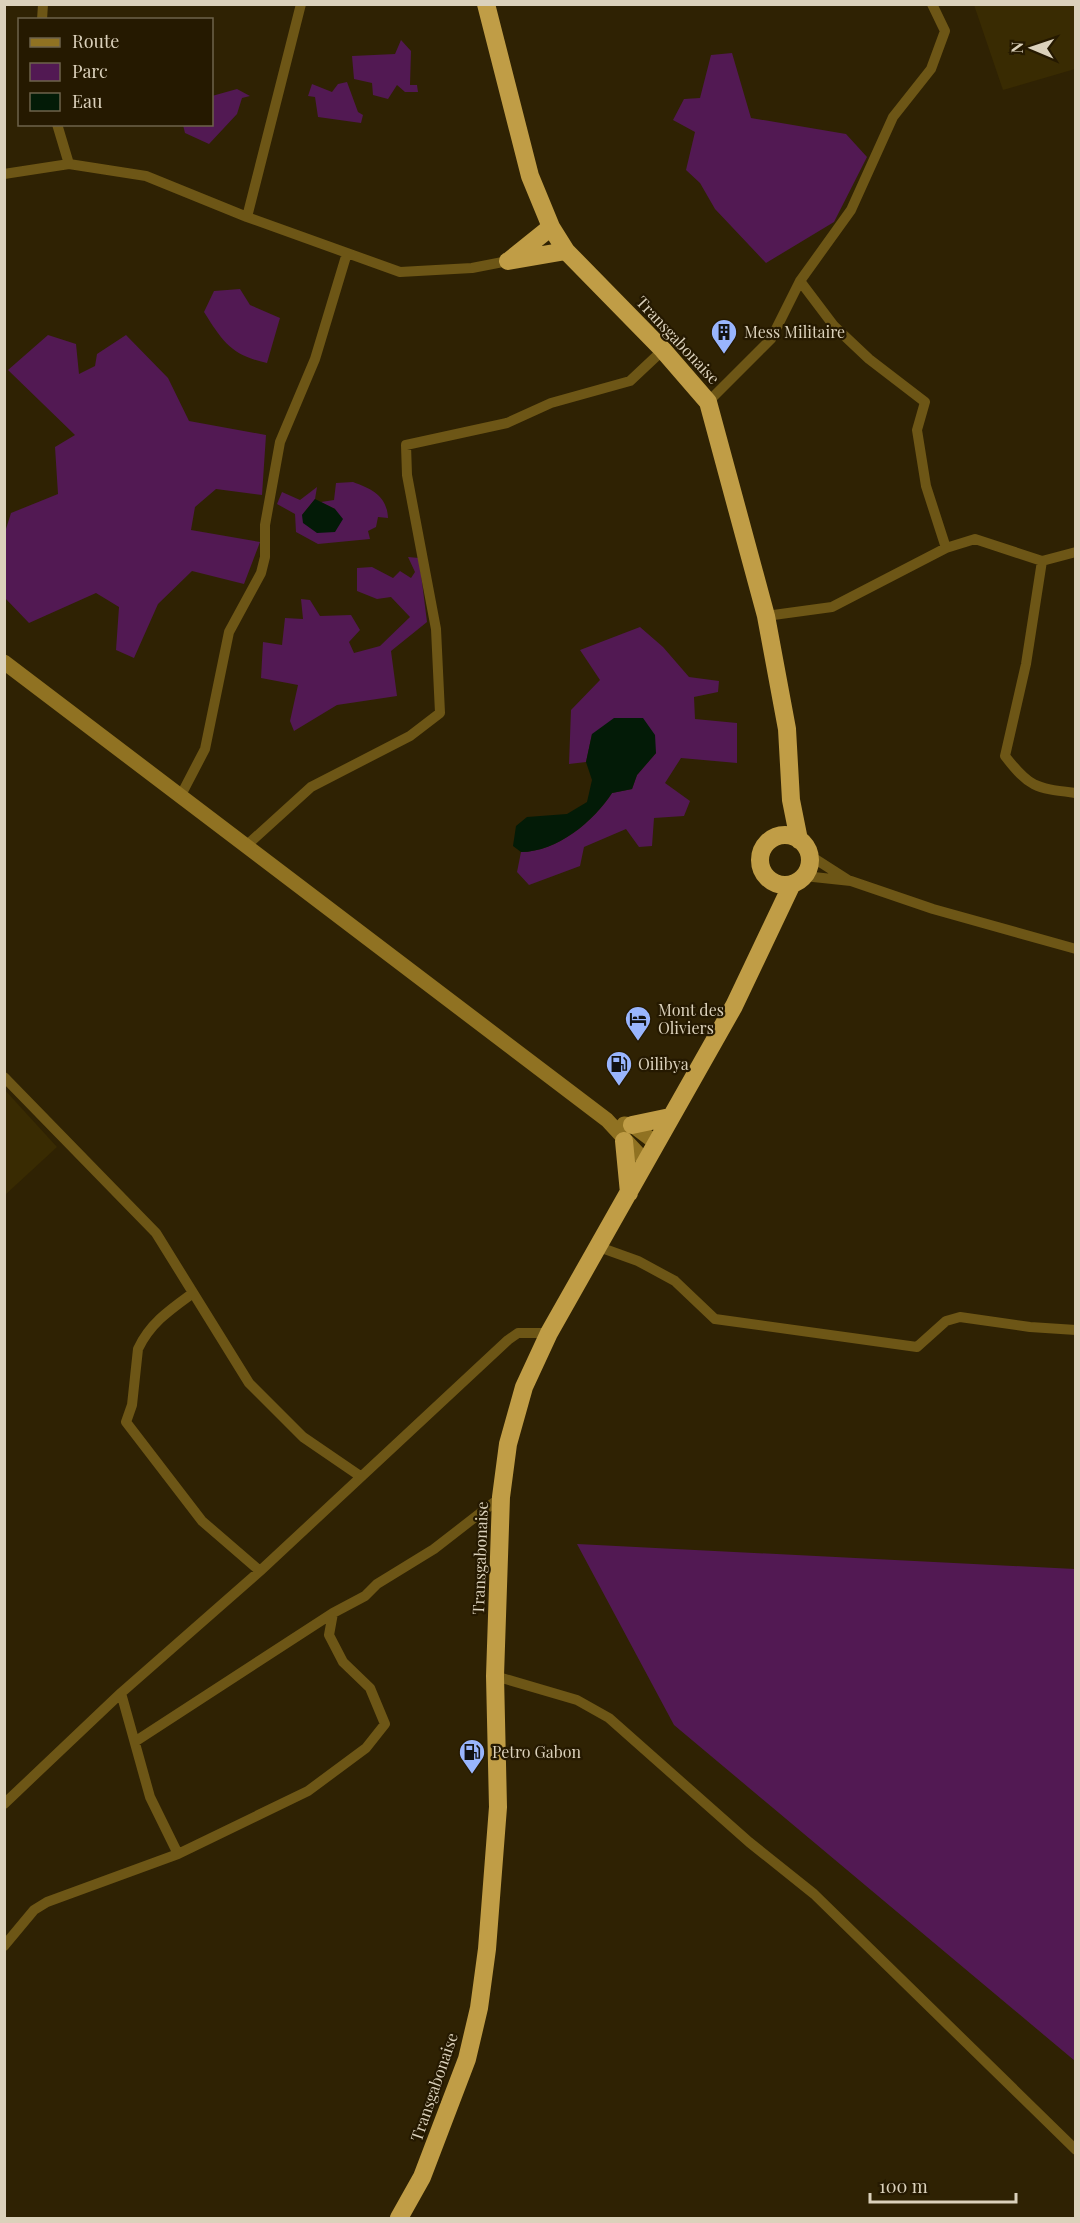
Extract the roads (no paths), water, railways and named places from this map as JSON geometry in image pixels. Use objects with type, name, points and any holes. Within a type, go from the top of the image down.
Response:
[{"type":"highway","name":"Transgabonaise","points":[[486,4],[530,176],[550,227],[566,251],[663,350],[708,402],[766,616],[787,729],[791,800],[804,847]]},
{"type":"highway","points":[[508,261],[550,227]]},
{"type":"highway","points":[[508,261],[566,251]]},
{"type":"highway","name":"Transgabonaise","points":[[778,836],[791,800]]},
{"type":"highway","points":[[778,836],[804,847],[809,862],[798,880],[777,884],[762,872],[760,861],[762,850],[768,841],[778,836]]},
{"type":"highway","name":"Transgabonaise","points":[[762,944],[770,903],[770,880]]},
{"type":"highway","name":"Transgabonaise","points":[[399,2218],[422,2177],[467,2059],[479,2008],[487,1949],[498,1807],[495,1676],[501,1497],[508,1444],[524,1387],[549,1333],[734,1006],[762,944],[798,880]]},
{"type":"highway","points":[[628,1193],[628,1133],[670,1117]]},
{"type":"street","points":[[247,217],[301,4]]},
{"type":"street","points":[[708,402],[771,339],[800,281],[851,210],[893,117],[931,69],[945,31],[932,4]]},
{"type":"street","points":[[58,126],[69,165]]},
{"type":"street","points":[[4,174],[69,165],[146,176],[247,217],[400,272],[472,268],[508,261]]},
{"type":"street","points":[[180,797],[205,749],[229,632],[261,573],[265,557],[265,525],[280,441],[315,359],[347,253]]},
{"type":"street","points":[[800,281],[834,326],[869,359],[925,402],[917,430],[926,486],[946,548]]},
{"type":"street","points":[[247,845],[310,787],[410,736],[440,713],[436,628],[407,475],[406,445],[507,423],[551,404],[630,381],[663,350]]},
{"type":"street","points":[[766,616],[832,607],[946,548],[975,539],[1042,561],[1076,552]]},
{"type":"street","points":[[1042,561],[1026,664],[1005,756],[1025,782],[1044,789],[1076,793]]},
{"type":"street","points":[[4,662],[607,1120],[628,1133],[656,1143]]},
{"type":"street","points":[[804,847],[851,881],[933,909],[1076,949]]},
{"type":"street","points":[[798,880],[851,881]]},
{"type":"street","points":[[4,1077],[156,1233],[249,1383],[303,1437],[360,1476]]},
{"type":"street","points":[[628,1133],[645,1161]]},
{"type":"street","points":[[599,1247],[638,1260],[675,1281],[715,1319],[917,1347],[946,1321],[960,1317],[1030,1327],[1076,1330]]},
{"type":"street","points":[[193,1293],[160,1317],[142,1341],[138,1349],[132,1405],[126,1422],[202,1521],[260,1572]]},
{"type":"street","points":[[4,1804],[121,1693],[260,1572],[508,1340],[518,1333],[549,1333]]},
{"type":"street","points":[[136,1741],[333,1613],[365,1596],[376,1584],[434,1549],[501,1497]]},
{"type":"street","points":[[4,1946],[34,1910],[47,1902],[178,1854],[308,1791],[366,1748],[385,1724],[370,1688],[343,1662],[329,1635],[333,1613]]},
{"type":"street","points":[[495,1676],[577,1700],[609,1718],[749,1842],[814,1894],[1076,2150]]},
{"type":"street","points":[[121,1693],[150,1797],[178,1854]]},
{"type":"water","points":[[315,499],[335,509],[343,519],[335,532],[317,533],[303,523],[302,515]]},
{"type":"water","points":[[614,718],[643,718],[655,735],[656,753],[637,775],[632,789],[612,793],[585,824],[561,841],[535,851],[521,852],[513,846],[516,826],[527,817],[567,814],[587,802],[592,780],[586,762],[592,734]]},
{"type":"place","name":"Mess Militaire","points":[[724,355]]},
{"type":"place","name":"Mont des Oliviers","points":[[638,1042]]},
{"type":"place","name":"Oilibya","points":[[619,1087]]},
{"type":"place","name":"Petro Gabon","points":[[472,1775]]}]
